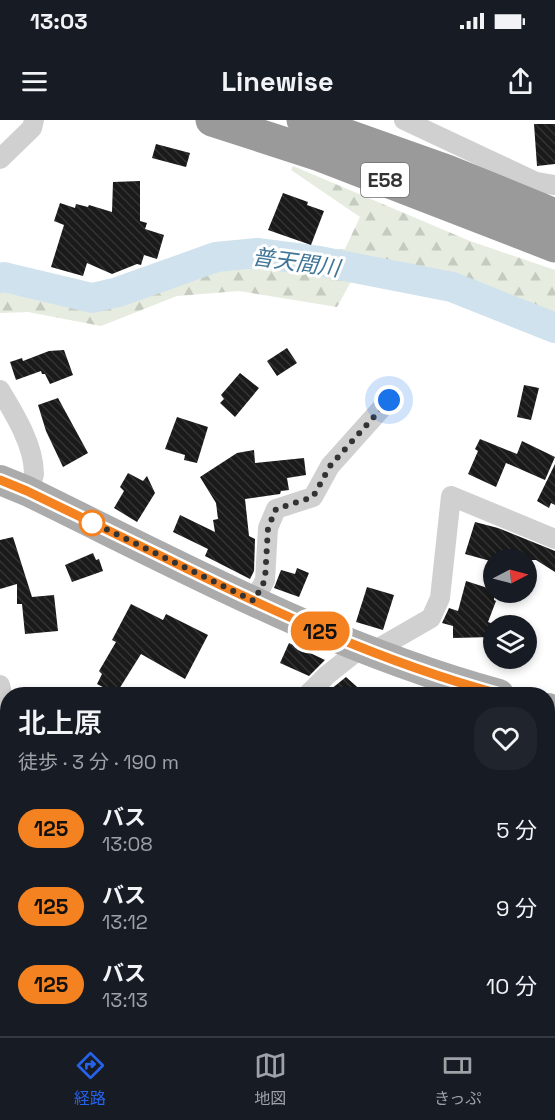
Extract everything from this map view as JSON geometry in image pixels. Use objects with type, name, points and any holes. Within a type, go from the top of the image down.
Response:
[{"type":"highway","name":"E58","points":[[212,120],[320,155],[555,246]]},
{"type":"highway","name":"E58","points":[[303,120],[447,171],[555,215]]},
{"type":"main road","points":[[0,480],[254,601],[366,650],[477,687]]},
{"type":"street","points":[[404,120],[536,182],[555,186]]},
{"type":"street","points":[[0,159],[33,124]]},
{"type":"street","points":[[0,390],[13,410],[32,453],[34,476],[27,491]]},
{"type":"street","points":[[254,601],[265,580],[268,528],[276,509],[313,497],[330,466],[389,400]]},
{"type":"street","points":[[315,687],[327,675],[366,650],[431,618],[440,598],[451,496],[555,539]]},
{"type":"green space","points":[[293,166],[470,241],[555,270],[555,336],[467,298],[434,295],[353,278],[337,307],[239,291],[177,296],[101,326],[28,312],[0,313],[0,278],[21,276],[96,293],[260,246],[314,252],[345,249],[360,217],[291,170]]},
{"type":"building","points":[[534,124],[555,124],[555,164],[537,166]]},
{"type":"building","points":[[156,144],[190,153],[186,167],[152,158]]},
{"type":"building","points":[[140,181],[140,221],[147,223],[145,229],[164,235],[157,259],[144,255],[141,265],[137,264],[112,274],[87,263],[83,276],[51,267],[64,225],[54,221],[60,203],[75,208],[76,204],[88,207],[89,205],[112,212],[113,182]]},
{"type":"building","points":[[283,193],[308,202],[307,205],[324,211],[311,245],[268,230]]},
{"type":"building","points":[[287,348],[297,363],[277,376],[267,361]]},
{"type":"building","points":[[64,350],[73,375],[50,384],[41,371],[16,380],[10,362],[22,358],[23,361],[49,351]]},
{"type":"building","points":[[240,373],[259,388],[235,417],[220,403],[224,399],[221,395]]},
{"type":"building","points":[[524,385],[539,388],[531,420],[517,417]]},
{"type":"building","points":[[58,398],[88,453],[63,467],[46,431],[38,405]]},
{"type":"building","points":[[177,417],[208,427],[197,463],[184,460],[185,455],[165,449]]},
{"type":"building","points":[[480,439],[517,454],[522,441],[555,457],[545,480],[506,463],[496,487],[468,474],[478,451],[475,449]]},
{"type":"building","points":[[254,450],[255,463],[304,458],[306,475],[287,478],[289,490],[281,491],[280,494],[245,499],[249,536],[255,539],[254,571],[250,579],[205,556],[208,549],[173,532],[180,515],[215,532],[213,520],[218,519],[216,503],[200,477],[237,453]]},
{"type":"building","points":[[555,464],[555,505],[551,503],[549,508],[537,501]]},
{"type":"building","points":[[128,473],[143,481],[147,476],[155,493],[137,522],[114,508],[124,491],[120,487]]},
{"type":"building","points":[[475,522],[498,528],[555,551],[555,572],[537,561],[537,549],[483,549],[483,559],[465,554]]},
{"type":"building","points":[[13,537],[32,597],[54,595],[58,631],[25,634],[22,604],[17,604],[17,584],[0,589],[0,540]]},
{"type":"building","points":[[93,553],[96,560],[99,559],[103,571],[72,582],[65,565]]},
{"type":"building","points":[[297,568],[309,573],[299,597],[274,588],[281,570],[295,574]]},
{"type":"building","points":[[466,581],[483,586],[483,603],[495,603],[491,615],[483,615],[483,637],[453,638],[453,626],[442,623],[449,608],[458,611]]},
{"type":"building","points":[[367,587],[394,595],[383,630],[356,622]]},
{"type":"building","points":[[131,604],[163,620],[166,614],[208,635],[185,679],[141,654],[120,687],[103,687],[97,684],[102,674],[99,671],[116,642],[112,640]]},
{"type":"building","points":[[289,643],[325,660],[309,676],[280,663]]},
{"type":"building","points":[[346,677],[357,687],[334,687]]},
{"type":"waterway","name":"普天間川","points":[[0,278],[4,277],[92,298],[118,292],[216,257],[257,253],[319,261],[452,287],[555,328]]},
{"type":"bus line","name":"125","points":[[0,480],[298,622],[406,665],[471,687]]},
{"type":"route","points":[[92,523],[85,519],[254,601],[265,580],[268,528],[276,509],[313,497],[330,466],[389,400]]}]
